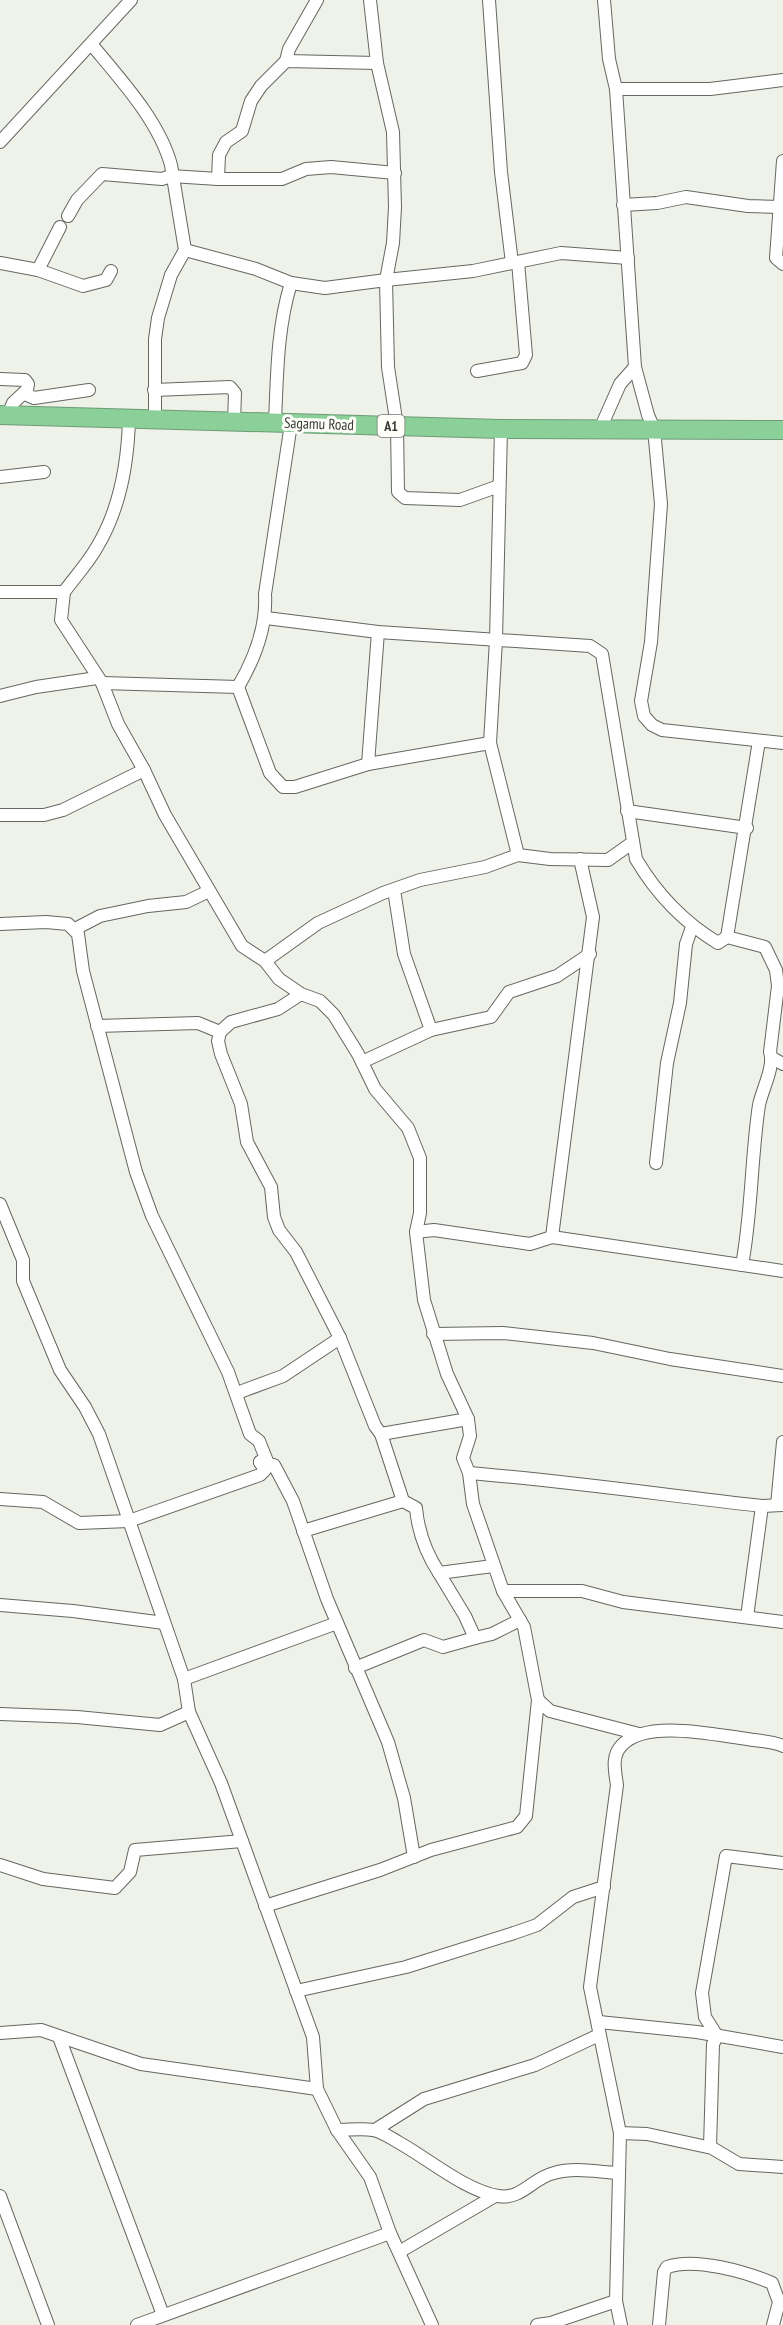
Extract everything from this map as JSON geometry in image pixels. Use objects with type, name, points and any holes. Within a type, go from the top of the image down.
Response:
[{"type":"highway","name":"Sagamu Road","points":[[4,415],[501,429],[602,427],[783,430]]},
{"type":"street","points":[[0,142],[92,45],[131,0]]},
{"type":"street","points":[[218,180],[219,156],[226,142],[242,131],[251,101],[261,86],[286,61],[289,49],[317,0]]},
{"type":"street","points":[[370,0],[377,63],[393,132],[395,173],[393,243],[386,280],[388,367],[397,426],[398,492],[400,496],[460,500],[499,486]]},
{"type":"street","points":[[477,371],[516,366],[522,363],[526,355],[501,172],[489,0]]},
{"type":"street","points":[[604,0],[609,59],[615,89],[635,367],[654,429],[661,504],[651,642],[641,700],[644,716],[652,725],[662,730],[783,743]]},
{"type":"street","points":[[92,45],[133,94],[168,154],[185,250],[171,275],[162,298],[155,339],[155,419]]},
{"type":"street","points":[[286,61],[377,63]]},
{"type":"street","points":[[615,89],[710,89],[783,80]]},
{"type":"street","points":[[783,161],[776,258],[783,264]]},
{"type":"street","points":[[38,270],[77,200],[102,174],[162,179],[171,176],[218,180],[282,178],[306,170],[330,167],[395,173]]},
{"type":"street","points":[[175,195],[178,189],[191,178]]},
{"type":"street","points":[[623,205],[657,203],[686,197],[748,206],[780,207]]},
{"type":"street","points":[[185,250],[256,269],[291,283],[325,288],[515,263],[561,254],[628,258]]},
{"type":"street","points":[[0,263],[38,270],[82,286],[106,280],[111,271]]},
{"type":"street","points":[[291,283],[284,305],[279,346],[283,423],[265,594],[266,618],[253,658],[238,687],[270,773],[283,787],[295,787],[368,764],[490,743]]},
{"type":"street","points":[[602,427],[620,384],[635,367]]},
{"type":"street","points":[[0,379],[25,380],[28,384],[25,394],[13,403],[4,415]]},
{"type":"street","points":[[154,390],[230,387],[235,393],[234,422]]},
{"type":"street","points":[[25,394],[34,398],[89,390]]},
{"type":"street","points":[[129,418],[128,453],[118,498],[98,546],[64,592],[61,620],[100,681],[118,724],[144,770],[165,815],[242,946],[265,961],[279,979],[301,994],[320,1001],[334,1015],[381,1098],[408,1128],[420,1158],[420,1213],[416,1232],[420,1279],[433,1334],[447,1374],[468,1419],[470,1436],[463,1458],[469,1473],[473,1504],[503,1591],[520,1620],[529,1648],[538,1700],[526,1816],[516,1827],[431,1850],[265,1906]]},
{"type":"street","points":[[501,429],[496,640],[490,743],[518,855]]},
{"type":"street","points":[[0,477],[44,472]]},
{"type":"street","points":[[0,592],[64,592]]},
{"type":"street","points":[[266,618],[378,632],[590,646],[602,654],[636,859],[650,881],[692,927],[718,943],[728,937],[765,947],[776,970],[778,986],[770,1052],[777,1061],[762,1090],[756,1124],[748,1236],[742,1265]]},
{"type":"street","points":[[368,764],[378,632]]},
{"type":"street","points":[[0,696],[36,687],[100,681],[238,687]]},
{"type":"street","points":[[728,937],[759,741]]},
{"type":"street","points":[[0,815],[44,815],[63,810],[144,770]]},
{"type":"street","points":[[627,811],[747,828]]},
{"type":"street","points":[[265,961],[318,923],[394,890],[430,878],[485,867],[518,855],[608,860],[632,843]]},
{"type":"street","points":[[552,1237],[593,917],[580,859]]},
{"type":"street","points":[[394,890],[404,954],[430,1030]]},
{"type":"street","points":[[75,929],[100,916],[148,906],[186,902],[209,891]]},
{"type":"street","points":[[0,924],[46,922],[69,924],[75,929],[104,1055],[115,1085],[125,1138],[152,1216],[237,1393],[250,1434],[266,1455],[267,1461],[260,1462]]},
{"type":"street","points":[[656,1163],[667,1064],[680,1003],[686,944],[692,927]]},
{"type":"street","points":[[362,1062],[430,1030],[491,1017],[509,992],[557,976],[590,954]]},
{"type":"street","points":[[301,994],[278,1009],[231,1022],[220,1032],[218,1041],[221,1054],[242,1104],[247,1142],[271,1187],[274,1217],[279,1230],[296,1252],[339,1338],[375,1426],[381,1434],[403,1501],[416,1508],[423,1543],[475,1638]]},
{"type":"street","points":[[97,1026],[198,1023],[220,1032]]},
{"type":"street","points":[[0,1204],[23,1260],[23,1281],[60,1370],[85,1407],[99,1434],[184,1679],[189,1712],[221,1782],[313,2037],[317,2089],[337,2130],[370,2177],[390,2233],[432,2325]]},
{"type":"street","points":[[416,1232],[434,1230],[530,1244],[552,1237],[783,1271]]},
{"type":"street","points":[[433,1334],[503,1333],[593,1343],[670,1359],[783,1376]]},
{"type":"street","points":[[237,1393],[283,1376],[339,1338]]},
{"type":"street","points":[[381,1434],[389,1435],[468,1419]]},
{"type":"street","points":[[469,1473],[538,1477],[610,1489],[762,1506],[780,1505],[783,1442]]},
{"type":"street","points":[[0,1499],[43,1502],[79,1523],[129,1521],[260,1474],[265,1470],[260,1462]]},
{"type":"street","points":[[260,1462],[274,1465],[293,1501],[337,1623],[388,1742],[404,1798],[414,1857]]},
{"type":"street","points":[[303,1531],[403,1501]]},
{"type":"street","points":[[747,1617],[762,1506]]},
{"type":"street","points":[[439,1573],[493,1566]]},
{"type":"street","points":[[503,1591],[582,1591],[623,1602],[783,1622]]},
{"type":"street","points":[[0,1605],[73,1611],[164,1623]]},
{"type":"street","points":[[355,1668],[424,1640],[442,1647],[492,1634],[520,1620]]},
{"type":"street","points":[[184,1679],[337,1623]]},
{"type":"street","points":[[538,1700],[550,1711],[639,1734],[678,1731],[783,1746]]},
{"type":"street","points":[[0,1714],[77,1717],[160,1725],[189,1712]]},
{"type":"street","points":[[621,2325],[616,2301],[620,2133],[611,2078],[599,2035],[590,1987],[617,1785],[615,1759],[622,1745],[639,1734]]},
{"type":"street","points":[[0,1865],[43,1879],[115,1888],[130,1872],[135,1850],[242,1841]]},
{"type":"street","points":[[717,2036],[705,2017],[702,1993],[726,1856],[783,1863]]},
{"type":"street","points":[[296,1991],[406,1967],[514,1933],[537,1925],[573,1897],[604,1887]]},
{"type":"street","points":[[697,2032],[705,2017]]},
{"type":"street","points":[[598,2022],[697,2032],[783,2047]]},
{"type":"street","points":[[0,2033],[41,2030],[141,2064],[317,2089]]},
{"type":"street","points":[[375,2130],[424,2098],[535,2065],[599,2035]]},
{"type":"street","points":[[710,2147],[713,2043],[717,2036]]},
{"type":"street","points":[[59,2037],[163,2315]]},
{"type":"street","points":[[337,2130],[375,2130],[464,2183],[495,2196],[517,2195],[538,2179],[554,2173],[576,2170],[618,2173]]},
{"type":"street","points":[[620,2133],[647,2134],[710,2147],[739,2164],[783,2167]]},
{"type":"street","points":[[0,2196],[48,2325]]},
{"type":"street","points":[[399,2252],[495,2196]]},
{"type":"street","points":[[137,2325],[390,2233]]},
{"type":"street","points":[[659,2325],[664,2272],[668,2267],[681,2264],[739,2271],[772,2283],[779,2302],[773,2325]]},
{"type":"street","points":[[537,2325],[551,2323],[616,2301]]}]
